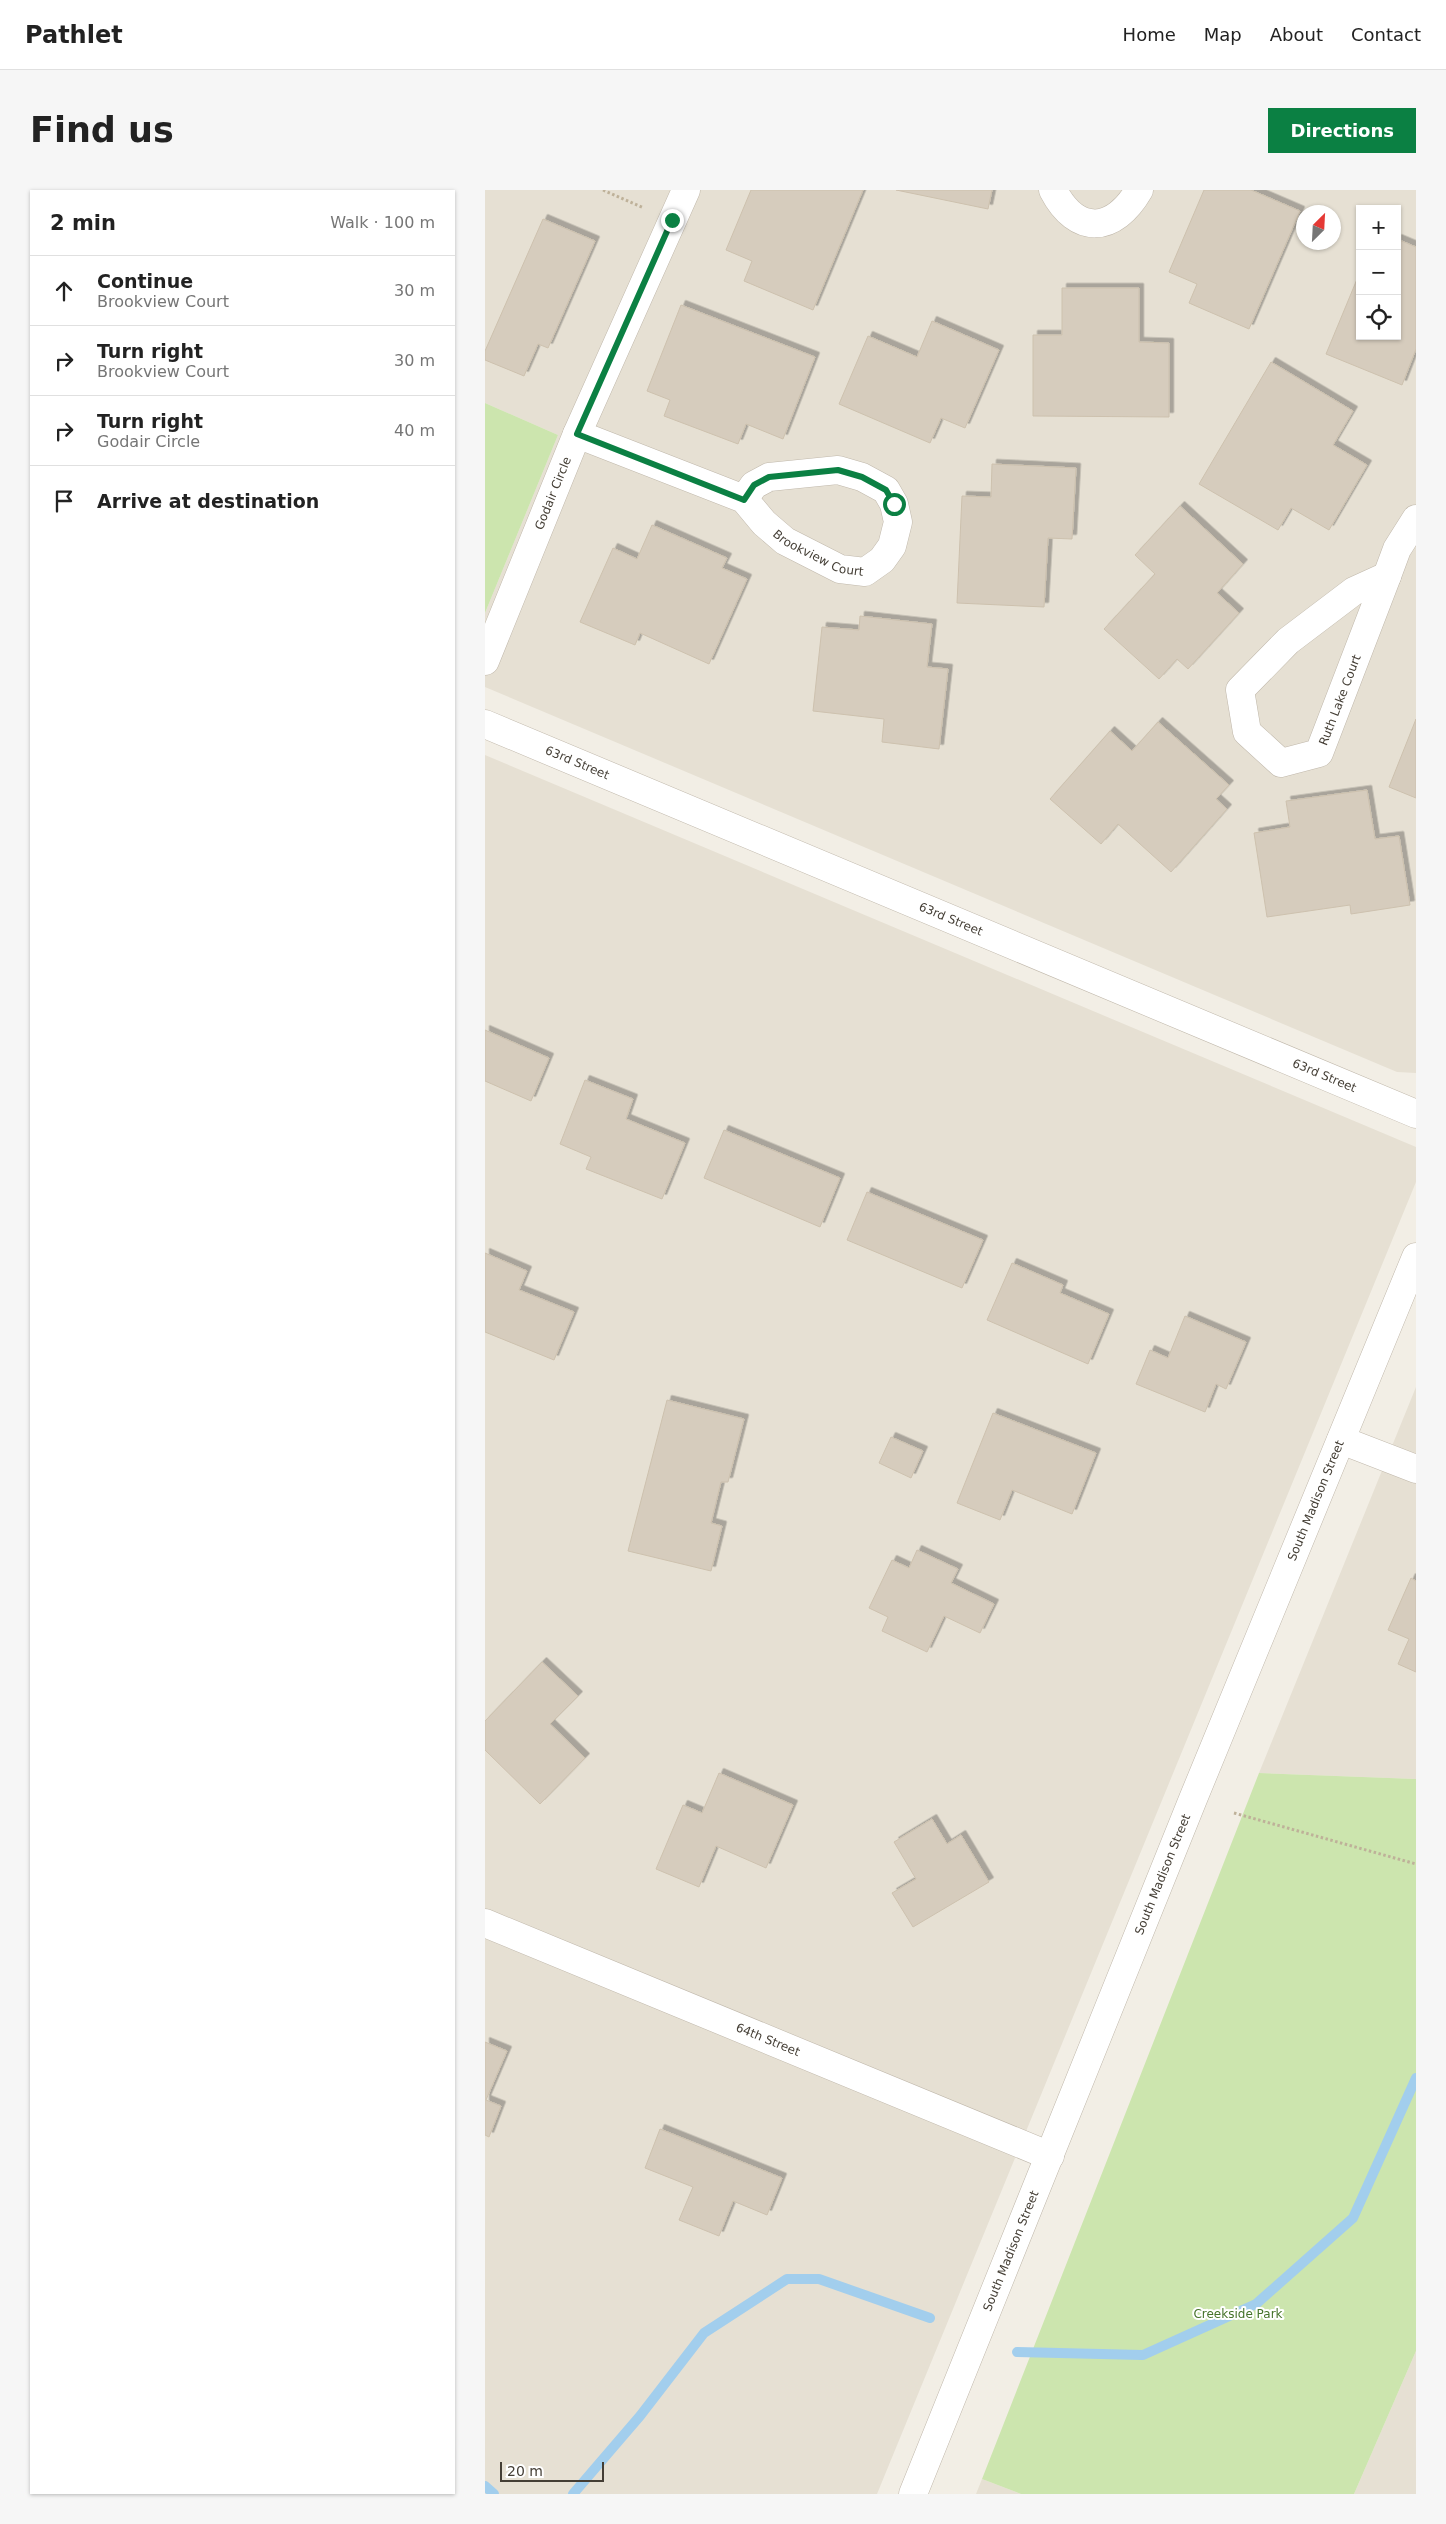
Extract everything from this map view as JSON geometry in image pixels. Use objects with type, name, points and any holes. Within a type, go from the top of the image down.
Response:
[{"type":"street","name":"Godair Circle","points":[[485,661],[577,434],[686,190]]},
{"type":"street","points":[[1053,190],[1069,213],[1079,221],[1094,223],[1116,219],[1131,204],[1139,190]]},
{"type":"street","name":"Brookview Court","points":[[577,434],[744,500],[764,523],[785,541],[840,569],[865,572],[882,560],[892,546],[898,522],[894,504],[886,490],[862,477],[838,470],[769,477],[754,485],[744,500]]},
{"type":"street","name":"Ruth Lake Court","points":[[1387,576],[1354,591],[1289,641],[1240,690],[1247,732],[1281,763],[1319,752],[1387,576],[1397,549],[1416,519]]},
{"type":"street","name":"63rd Street","points":[[485,724],[1416,1114]]},
{"type":"street","name":"South Madison Street","points":[[913,2494],[1051,2156],[1197,1790],[1416,1257]]},
{"type":"street","points":[[1341,1440],[1416,1469]]},
{"type":"street","name":"64th Street","points":[[485,1924],[1051,2156]]},
{"type":"path","points":[[603,190],[672,220]]},
{"type":"path","points":[[1234,1813],[1416,1864]]},
{"type":"shaded area","points":[[485,190],[1416,190],[1416,1073],[1397,1072],[485,687],[485,613],[558,435],[485,403]]},
{"type":"shaded area","points":[[485,755],[1416,1147],[1416,1182],[877,2494],[485,2494]]},
{"type":"shaded area","points":[[1416,1387],[1416,1779],[1259,1773]]},
{"type":"shaded area","points":[[1416,2351],[1416,2494],[1354,2494]]},
{"type":"shaded area","points":[[982,2479],[1021,2494],[976,2494]]},
{"type":"green space","points":[[485,403],[558,435],[485,613]]},
{"type":"green space","name":"Creekside Park","points":[[1259,1773],[1416,1779],[1416,2351],[1354,2494],[1021,2494],[982,2479]]},
{"type":"building","points":[[751,190],[863,190],[813,310],[744,281],[752,261],[726,250]]},
{"type":"building","points":[[896,190],[992,190],[988,209]]},
{"type":"building","points":[[1204,190],[1251,190],[1296,209],[1296,220],[1249,329],[1189,303],[1197,284],[1169,272]]},
{"type":"building","points":[[543,219],[595,241],[548,348],[538,344],[524,376],[485,360],[485,351]]},
{"type":"building","points":[[1401,241],[1416,247],[1416,349],[1402,385],[1326,354],[1356,282],[1356,340],[1401,340]]},
{"type":"building","points":[[1062,288],[1139,288],[1139,342],[1169,343],[1169,417],[1033,416],[1033,335],[1062,335]]},
{"type":"building","points":[[681,305],[815,357],[783,439],[746,424],[738,444],[664,416],[670,400],[647,391]]},
{"type":"building","points":[[932,321],[999,350],[965,428],[941,418],[930,443],[839,404],[868,336],[917,357]]},
{"type":"building","points":[[1271,362],[1353,411],[1333,445],[1367,465],[1329,530],[1291,508],[1278,530],[1199,484]]},
{"type":"building","points":[[992,464],[1076,468],[1072,539],[1048,538],[1044,607],[957,603],[962,496],[991,497]]},
{"type":"building","points":[[1180,506],[1243,564],[1217,593],[1239,613],[1188,669],[1177,659],[1159,679],[1104,629],[1155,574],[1135,555]]},
{"type":"building","points":[[652,525],[727,558],[722,568],[747,579],[709,664],[640,633],[635,645],[580,622],[613,548],[637,559]]},
{"type":"building","points":[[860,616],[932,624],[927,667],[948,669],[939,749],[882,742],[884,719],[813,711],[822,627],[859,630]]},
{"type":"building","points":[[1416,719],[1416,798],[1389,787]]},
{"type":"building","points":[[1158,722],[1229,785],[1216,799],[1227,809],[1171,872],[1118,824],[1101,844],[1050,799],[1110,731],[1132,751]]},
{"type":"building","points":[[1367,790],[1375,839],[1399,836],[1410,905],[1351,914],[1350,905],[1267,917],[1254,833],[1290,827],[1286,801]]},
{"type":"building","points":[[485,1030],[549,1058],[531,1101],[485,1081]]},
{"type":"building","points":[[585,1080],[633,1099],[626,1119],[685,1143],[662,1199],[586,1169],[591,1157],[560,1144]]},
{"type":"building","points":[[724,1130],[840,1178],[820,1227],[704,1178]]},
{"type":"building","points":[[867,1192],[983,1240],[962,1288],[847,1240]]},
{"type":"building","points":[[485,1253],[527,1271],[519,1290],[574,1312],[554,1360],[485,1332]]},
{"type":"building","points":[[1012,1263],[1063,1285],[1060,1293],[1109,1314],[1088,1364],[987,1320]]},
{"type":"building","points":[[1185,1316],[1246,1342],[1226,1389],[1216,1384],[1205,1412],[1136,1384],[1150,1350],[1168,1358]]},
{"type":"building","points":[[667,1400],[744,1419],[728,1482],[721,1482],[711,1523],[722,1526],[711,1571],[628,1551]]},
{"type":"building","points":[[993,1413],[1096,1453],[1072,1514],[1012,1490],[1000,1520],[957,1503]]},
{"type":"building","points":[[891,1437],[923,1451],[911,1478],[879,1463]]},
{"type":"building","points":[[917,1550],[958,1569],[951,1583],[994,1604],[980,1633],[944,1616],[927,1652],[882,1631],[888,1617],[869,1608],[892,1560],[909,1568]]},
{"type":"building","points":[[1411,1578],[1416,1581],[1416,1672],[1398,1664],[1409,1639],[1388,1630]]},
{"type":"building","points":[[542,1662],[578,1696],[550,1724],[585,1758],[540,1804],[485,1750],[485,1721]]},
{"type":"building","points":[[719,1773],[793,1805],[766,1868],[716,1846],[699,1887],[656,1869],[683,1805],[702,1813]]},
{"type":"building","points":[[932,1819],[947,1844],[961,1835],[989,1882],[913,1927],[892,1893],[916,1879],[894,1842]]},
{"type":"building","points":[[485,2042],[507,2051],[486,2100],[501,2106],[489,2137],[485,2135]]},
{"type":"building","points":[[660,2129],[782,2178],[767,2215],[733,2201],[719,2236],[679,2220],[693,2187],[645,2168]]},
{"type":"waterway","points":[[1017,2352],[1143,2355],[1256,2304],[1353,2218],[1416,2078]]},
{"type":"waterway","points":[[573,2494],[640,2416],[704,2333],[787,2279],[819,2279],[930,2318]]},
{"type":"waterway","points":[[485,2486],[494,2494]]},
{"type":"route","points":[[672,220],[577,434],[744,500],[754,485],[769,477],[838,470],[862,477],[886,490],[894,504]]}]
